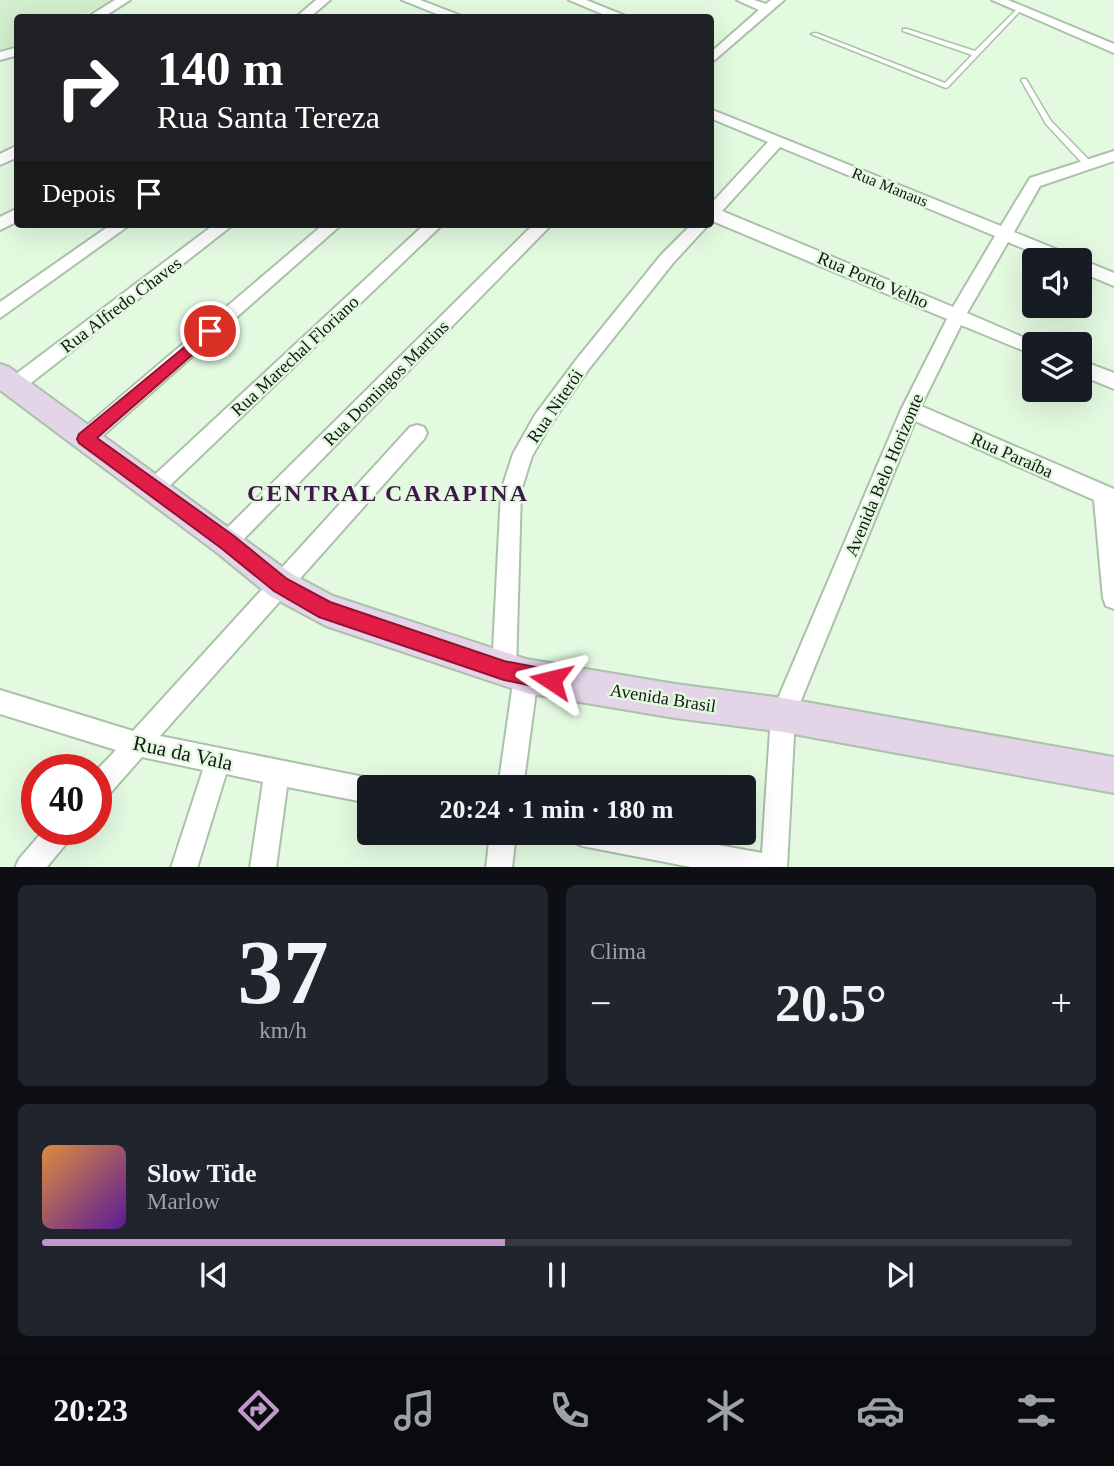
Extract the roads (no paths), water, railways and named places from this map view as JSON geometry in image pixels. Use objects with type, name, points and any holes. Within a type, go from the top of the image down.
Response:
[{"type":"street","points":[[99,14],[124,0]]},
{"type":"street","points":[[306,14],[324,0]]},
{"type":"street","points":[[408,0],[450,14]]},
{"type":"street","points":[[576,0],[614,14]]},
{"type":"street","points":[[743,0],[773,4]]},
{"type":"street","points":[[998,0],[1114,49]]},
{"type":"street","points":[[714,53],[773,4]]},
{"type":"street","points":[[418,14],[429,6]]},
{"type":"street","name":"Rua Manaus","points":[[714,115],[1040,248]]},
{"type":"street","name":"Rua Niterói","points":[[714,210],[776,142]]},
{"type":"street","name":"Avenida Belo Horizonte","points":[[772,867],[783,715],[910,410],[957,315],[1035,182],[1114,156]]},
{"type":"street","name":"Rua Porto Velho","points":[[714,219],[1022,343]]},
{"type":"street","points":[[0,311],[117,228]]},
{"type":"street","name":"Rua Alfredo Chaves","points":[[8,380],[220,228]]},
{"type":"street","points":[[85,439],[329,228]]},
{"type":"street","name":"Rua Marechal Floriano","points":[[154,488],[431,228]]},
{"type":"street","name":"Rua Domingos Martins","points":[[228,542],[540,228]]},
{"type":"street","name":"Rua Niterói","points":[[511,775],[515,673],[511,491],[523,454],[542,421],[582,366],[667,259],[697,228]]},
{"type":"street","points":[[1092,270],[1114,280]]},
{"type":"street","points":[[1092,372],[1114,381]]},
{"type":"street","name":"Avenida Brasil","points":[[8,380],[228,542],[281,585],[326,610],[515,673],[675,701],[783,715],[1114,775]]},
{"type":"street","name":"Rua Paraíba","points":[[910,410],[1109,497]]},
{"type":"street","points":[[112,772],[417,433]]},
{"type":"street","points":[[1109,497],[1114,598]]},
{"type":"street","name":"Rua da Vala","points":[[0,702],[137,744],[357,789]]},
{"type":"street","points":[[184,867],[218,762]]},
{"type":"street","points":[[263,867],[277,772]]},
{"type":"street","points":[[28,867],[48,845]]},
{"type":"street","points":[[499,867],[502,845]]},
{"type":"street","points":[[649,845],[772,867]]},
{"type":"lane","points":[[814,34],[946,86],[1020,8]]},
{"type":"lane","points":[[905,30],[977,54]]},
{"type":"lane","points":[[1024,80],[1048,122],[1087,163]]},
{"type":"district","name":"CENTRAL CARAPINA","points":[[388,493]]}]
